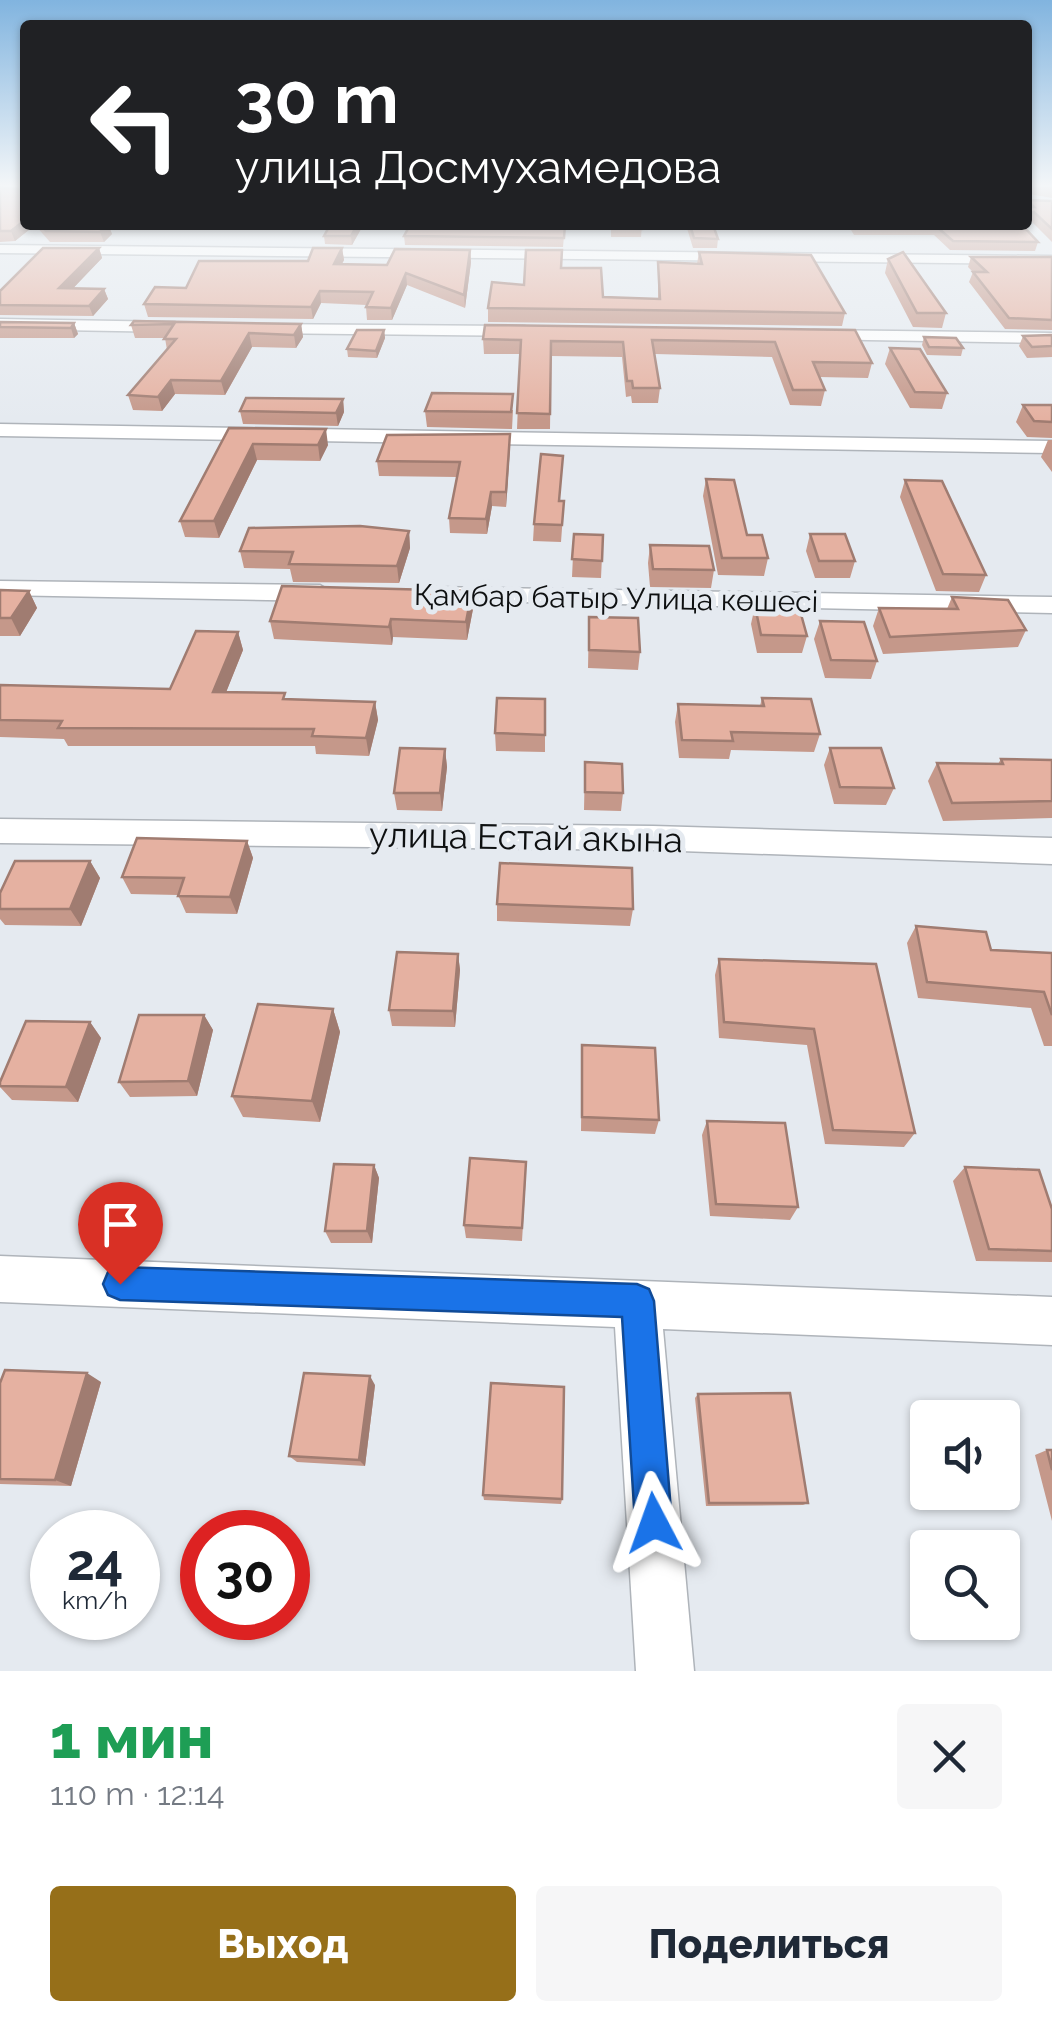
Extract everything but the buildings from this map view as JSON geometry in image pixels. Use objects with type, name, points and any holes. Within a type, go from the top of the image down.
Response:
[{"type":"street","points":[[0,324],[198,327]]},
{"type":"street","points":[[238,328],[536,332]]},
{"type":"street","points":[[794,335],[1052,338]]},
{"type":"street","points":[[0,430],[1052,447]]},
{"type":"street","points":[[0,588],[338,593]]},
{"type":"street","name":"Қамбар батыр Улица көшесі","points":[[398,594],[1052,605]]},
{"type":"street","name":"улица Естай акына","points":[[0,831],[654,838],[1052,851]]},
{"type":"street","points":[[0,1280],[637,1301],[1052,1320]]},
{"type":"street","points":[[637,1301],[665,1671]]},
{"type":"route","points":[[120,1284],[637,1301],[654,1523]]}]
